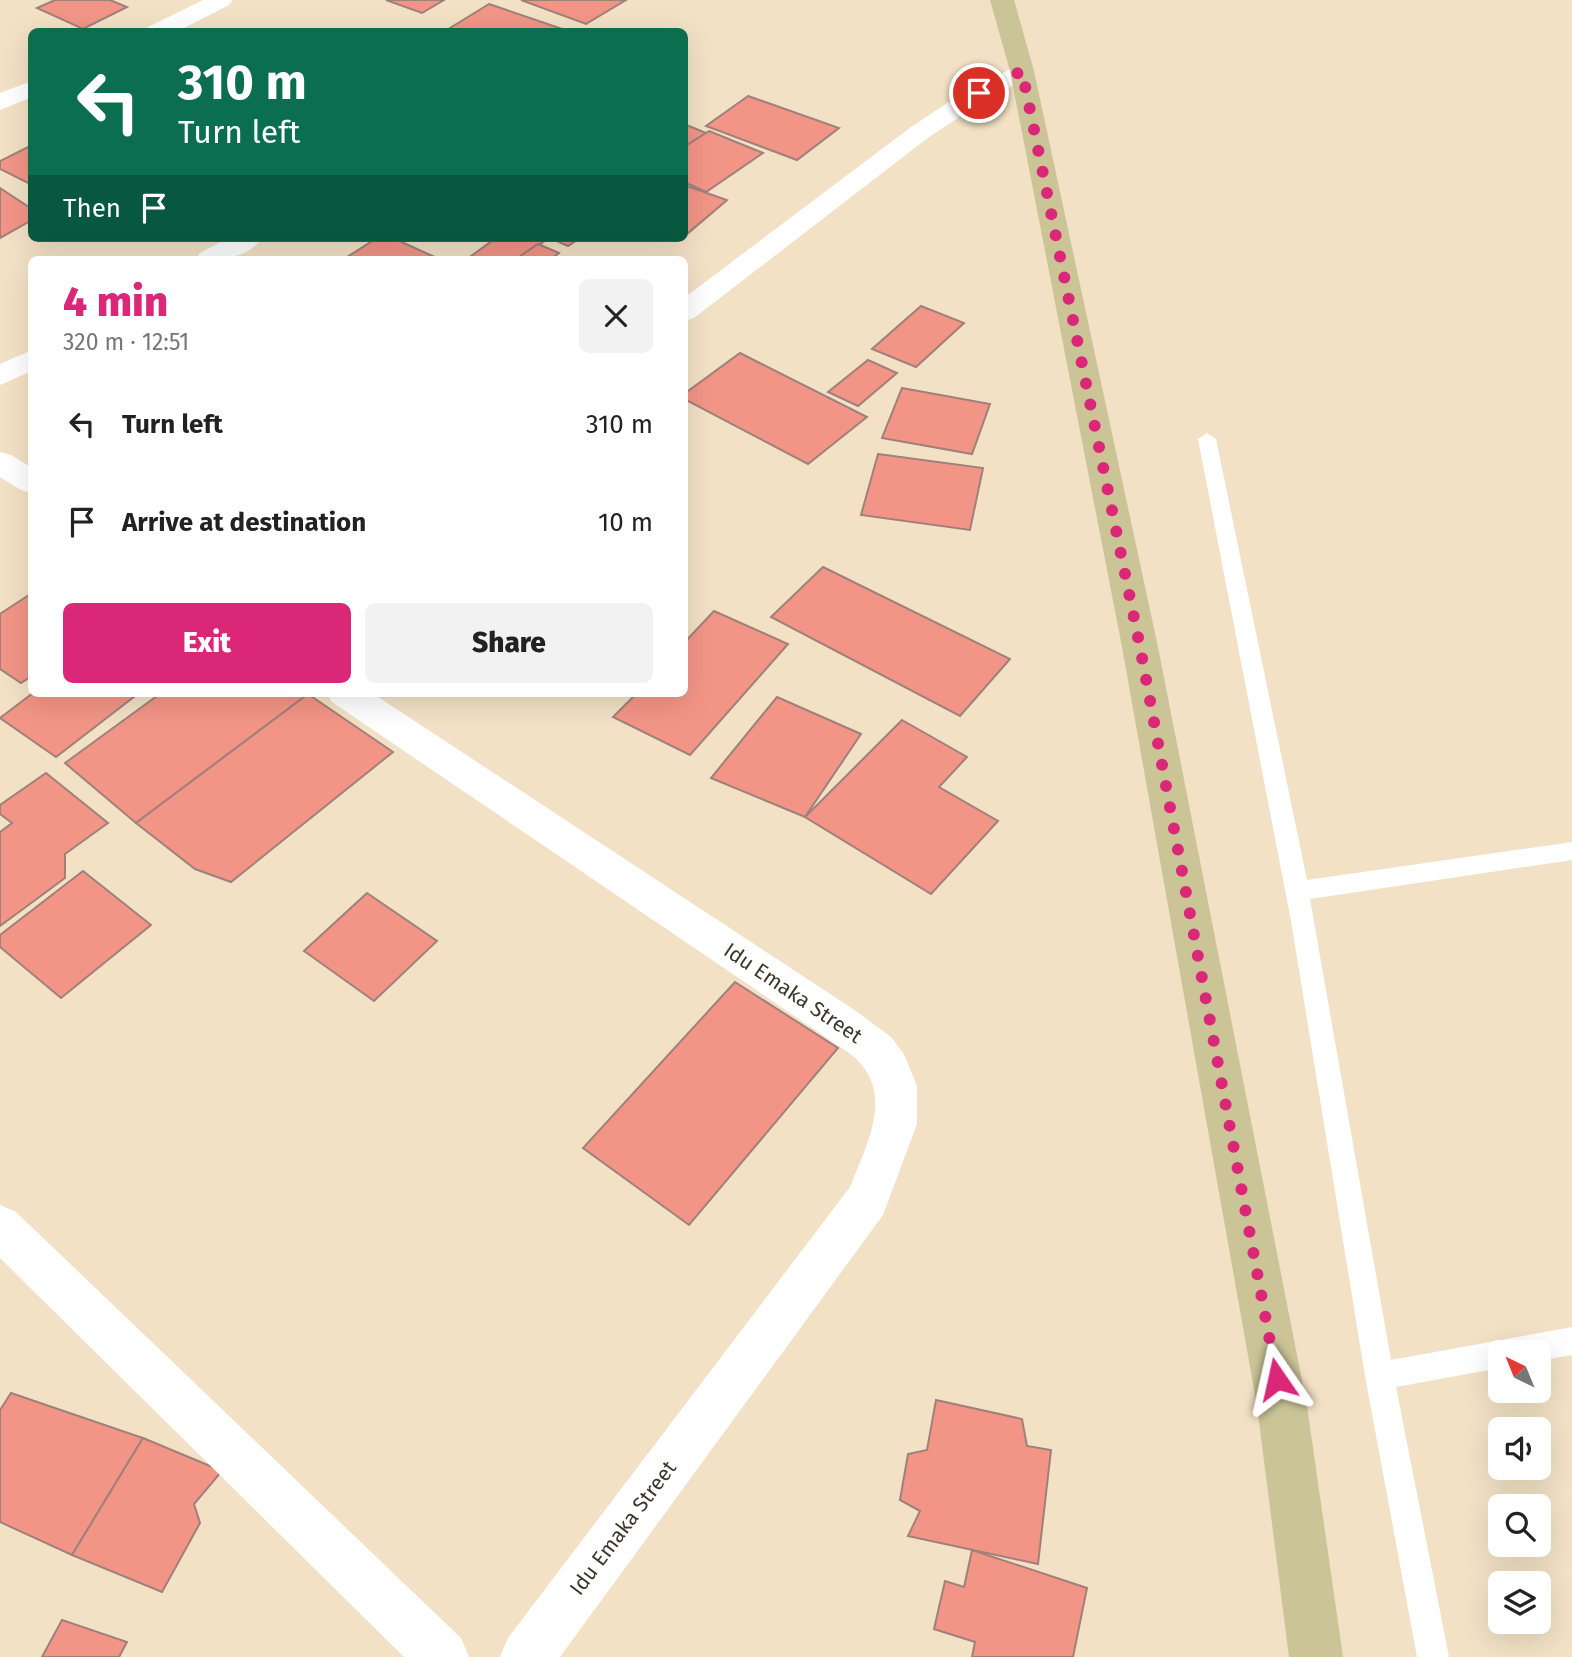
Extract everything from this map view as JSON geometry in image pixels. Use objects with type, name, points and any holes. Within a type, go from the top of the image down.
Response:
[{"type":"main road","points":[[1002,0],[1022,71],[1137,634],[1279,1392],[1316,1657]]},
{"type":"street","points":[[164,28],[221,0]]},
{"type":"street","points":[[688,309],[920,132],[979,93],[1022,71]]},
{"type":"street","points":[[0,102],[28,90]]},
{"type":"street","points":[[215,256],[241,242]]},
{"type":"street","points":[[0,376],[28,361]]},
{"type":"street","points":[[0,462],[28,480]]},
{"type":"street","name":"Idu Emaka Street","points":[[351,697],[842,1024],[877,1051],[898,1084],[897,1120],[867,1200],[527,1657]]},
{"type":"street","points":[[0,1227],[442,1657]]},
{"type":"lane","points":[[1208,439],[1298,891],[1379,1376],[1433,1657]]},
{"type":"lane","points":[[1298,891],[1572,852]]},
{"type":"lane","points":[[1551,1344],[1572,1340]]},
{"type":"lane","points":[[1379,1376],[1488,1356]]},
{"type":"building","points":[[55,0],[110,0],[127,7],[85,28],[37,8]]},
{"type":"building","points":[[386,0],[444,0],[422,13]]},
{"type":"building","points":[[521,0],[626,0],[586,24]]},
{"type":"building","points":[[489,4],[559,28],[450,28]]},
{"type":"building","points":[[748,96],[839,128],[797,160],[706,126]]},
{"type":"building","points":[[688,126],[706,133],[688,144]]},
{"type":"building","points":[[709,131],[763,153],[706,192],[688,184],[688,144]]},
{"type":"building","points":[[28,147],[28,183],[0,169],[0,161]]},
{"type":"building","points":[[688,186],[727,200],[688,233]]},
{"type":"building","points":[[0,188],[28,206],[28,222],[0,238]]},
{"type":"building","points":[[371,242],[402,242],[432,256],[349,256]]},
{"type":"building","points":[[490,242],[543,242],[523,256],[471,256]]},
{"type":"building","points":[[538,244],[559,253],[555,256],[520,256]]},
{"type":"building","points":[[921,306],[964,323],[916,367],[872,349]]},
{"type":"building","points":[[740,353],[867,417],[808,464],[688,401],[688,391]]},
{"type":"building","points":[[868,360],[897,373],[858,406],[828,392]]},
{"type":"building","points":[[902,388],[990,404],[972,454],[882,438]]},
{"type":"building","points":[[878,454],[983,468],[970,530],[861,515]]},
{"type":"building","points":[[823,567],[1010,659],[960,716],[771,617]]},
{"type":"building","points":[[28,596],[28,679],[21,683],[0,669],[0,614]]},
{"type":"building","points":[[714,611],[788,644],[690,755],[613,717],[633,697],[688,697],[688,639]]},
{"type":"building","points":[[28,697],[134,697],[56,757],[0,718]]},
{"type":"building","points":[[156,697],[304,697],[136,823],[65,763]]},
{"type":"building","points":[[304,697],[312,697],[393,752],[231,882],[195,869],[136,823]]},
{"type":"building","points":[[777,697],[861,734],[805,817],[711,778]]},
{"type":"building","points":[[902,720],[967,757],[939,787],[998,821],[931,894],[805,817]]},
{"type":"building","points":[[46,773],[108,823],[65,854],[65,878],[0,926],[0,832],[12,823],[0,814],[0,805]]},
{"type":"building","points":[[83,871],[151,925],[61,998],[0,947],[0,935]]},
{"type":"building","points":[[367,893],[437,941],[374,1001],[304,951]]},
{"type":"building","points":[[735,982],[838,1048],[689,1225],[583,1148]]},
{"type":"building","points":[[11,1393],[143,1438],[72,1555],[0,1522],[0,1410]]},
{"type":"building","points":[[936,1400],[1022,1419],[1027,1446],[1051,1450],[1038,1564],[908,1536],[920,1511],[900,1500],[908,1454],[927,1450]]},
{"type":"building","points":[[143,1438],[222,1471],[194,1504],[200,1523],[162,1592],[72,1555]]},
{"type":"building","points":[[972,1550],[1087,1588],[1073,1657],[972,1657],[975,1642],[934,1629],[945,1581],[964,1587]]},
{"type":"building","points":[[62,1620],[127,1642],[119,1657],[42,1657]]},
{"type":"route","points":[[979,93],[1022,71],[1140,647],[1277,1379]]}]
